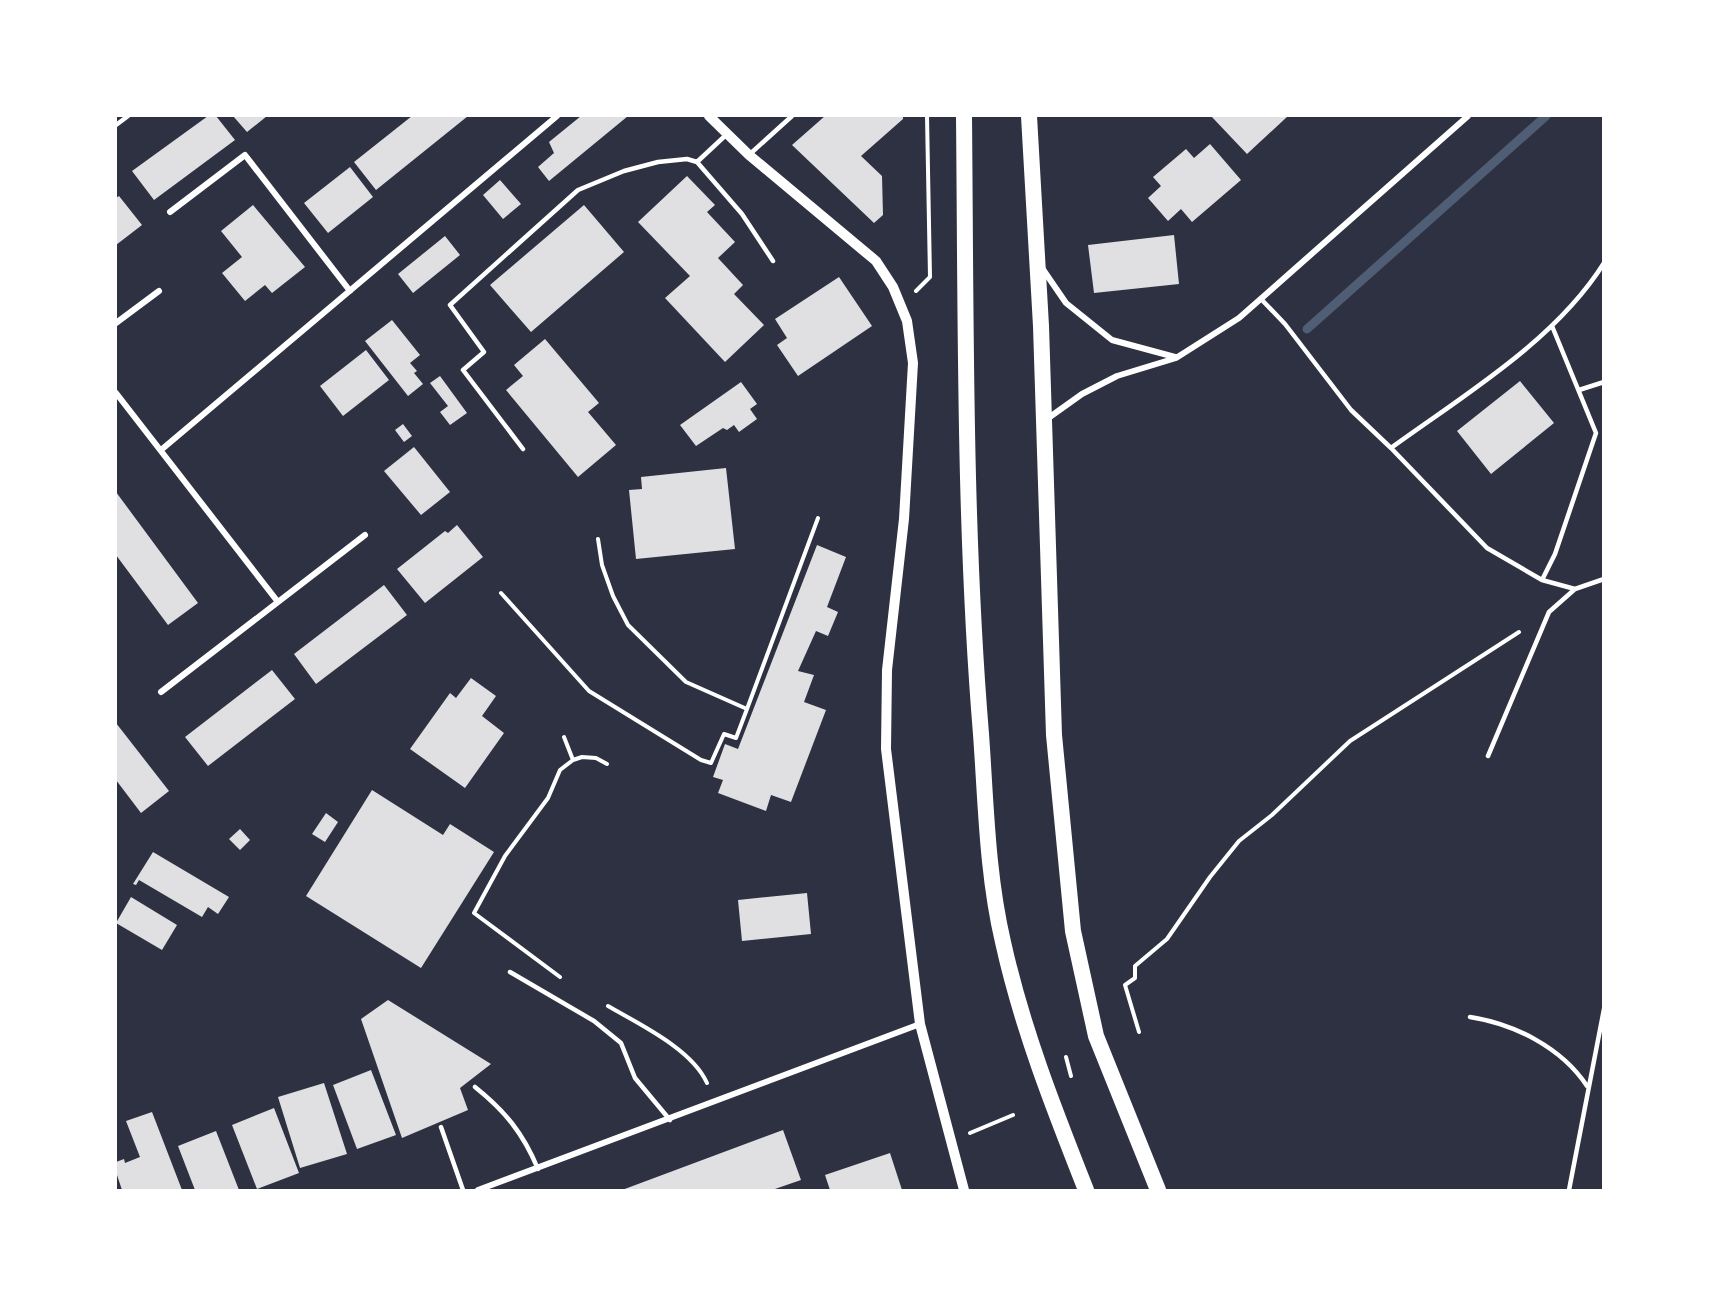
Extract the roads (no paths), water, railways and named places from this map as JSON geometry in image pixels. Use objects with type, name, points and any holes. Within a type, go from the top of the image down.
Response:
[{"type":"highway","points":[[964,116],[965,395],[972,626],[992,874],[1002,939],[1022,1015],[1050,1101],[1086,1191]]},
{"type":"highway","points":[[1029,116],[1037,261],[1054,735],[1073,931],[1100,1046],[1158,1191]]},
{"type":"street","points":[[161,450],[557,116]]},
{"type":"street","points":[[709,116],[749,155],[876,261],[893,287],[907,321],[913,363],[904,519],[887,670],[886,749],[920,1024],[964,1191]]},
{"type":"street","points":[[1043,422],[1082,394],[1117,376],[1176,358],[1213,337],[1262,300],[1468,116]]},
{"type":"street","points":[[170,212],[245,154],[350,291]]},
{"type":"street","points":[[1037,261],[1066,303],[1112,340],[1176,358]]},
{"type":"street","points":[[116,323],[159,291]]},
{"type":"street","points":[[116,393],[278,602]]},
{"type":"street","points":[[161,692],[365,535]]},
{"type":"street","points":[[478,1191],[920,1024]]},
{"type":"lane","points":[[116,125],[128,116]]},
{"type":"lane","points":[[749,155],[792,116]]},
{"type":"lane","points":[[697,162],[727,134]]},
{"type":"lane","points":[[523,449],[463,370],[484,352],[450,305],[578,190],[624,171],[658,162],[687,159],[697,162],[742,214],[773,261]]},
{"type":"lane","points":[[1392,448],[1478,386],[1552,327],[1604,263]]},
{"type":"lane","points":[[1262,300],[1286,324],[1351,410],[1392,448],[1487,548],[1542,580],[1575,589]]},
{"type":"lane","points":[[1542,580],[1555,554],[1596,433],[1552,327]]},
{"type":"lane","points":[[1578,390],[1604,382]]},
{"type":"lane","points":[[1488,756],[1549,612],[1575,589],[1604,579]]},
{"type":"lane","points":[[510,972],[594,1021],[621,1043],[635,1078],[670,1120]]},
{"type":"lane","points":[[1569,1191],[1587,1086],[1604,1009]]},
{"type":"lane","points":[[1470,1017],[1502,1023],[1549,1048],[1576,1069],[1587,1086]]},
{"type":"lane","points":[[475,1087],[499,1106],[527,1142],[538,1169]]},
{"type":"lane","points":[[441,1127],[463,1191]]},
{"type":"waterway","points":[[1307,329],[1546,116]]}]
